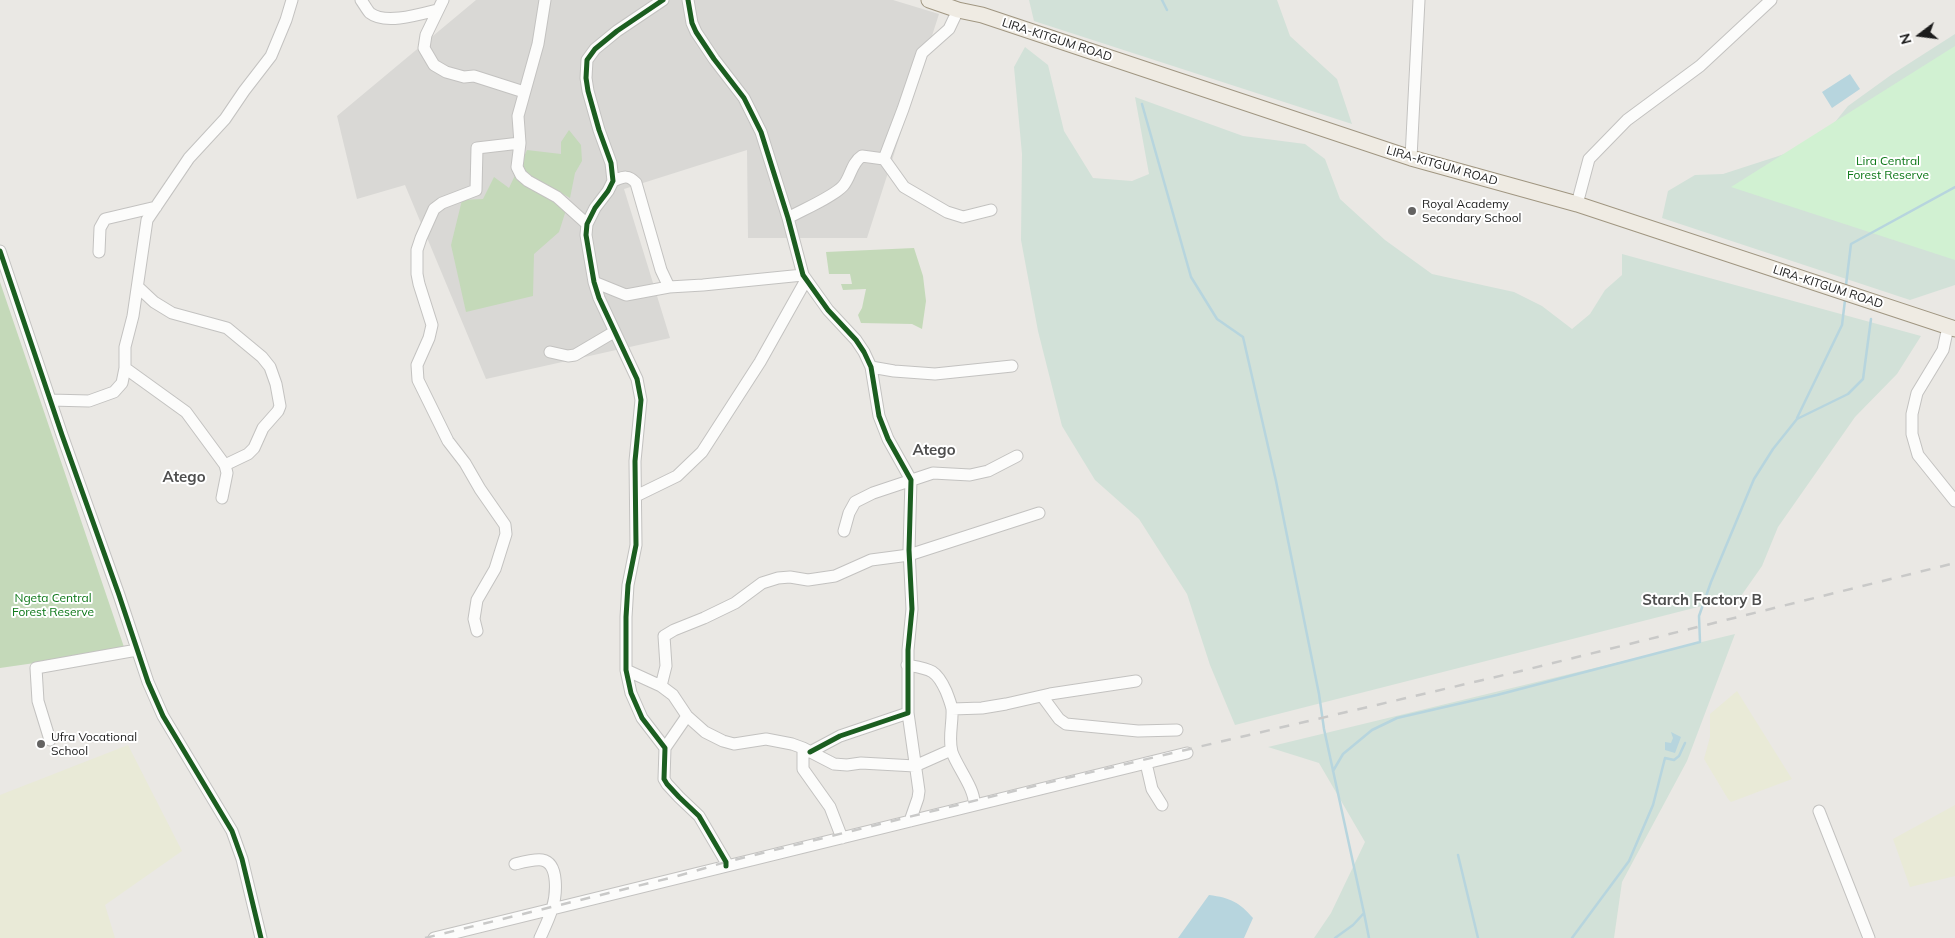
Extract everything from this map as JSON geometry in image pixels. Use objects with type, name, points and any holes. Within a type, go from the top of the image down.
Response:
[{"type":"main road","name":"LIRA-KITGUM ROAD","points":[[929,0],[958,10],[982,15],[1411,158],[1577,204],[1952,328]]},
{"type":"street","points":[[50,400],[89,402],[114,392],[122,383],[125,368],[125,348],[138,286],[147,220],[189,158],[225,119],[271,56],[292,0]]},
{"type":"street","points":[[361,0],[371,13],[382,18],[396,18],[440,5]]},
{"type":"street","points":[[545,0],[538,44],[518,116],[520,143],[517,162],[521,175],[528,182],[557,197],[587,224]]},
{"type":"street","points":[[663,0],[617,31],[595,49],[587,60],[586,78],[588,91],[611,163],[613,181],[595,208],[587,224],[586,234],[594,282],[599,298],[636,379],[641,400],[635,461],[636,545],[628,585],[626,670],[637,710],[665,748]]},
{"type":"street","points":[[688,0],[692,23],[696,32],[744,98],[761,132],[804,277],[828,310],[856,340],[871,367],[879,416],[888,438],[911,480],[909,555],[912,609],[908,665],[908,713],[918,783],[918,798],[910,821]]},
{"type":"street","points":[[1411,158],[1419,0]]},
{"type":"street","points":[[1577,204],[1589,159],[1627,120],[1700,66],[1770,0]]},
{"type":"street","points":[[440,5],[426,35],[424,48],[434,64],[453,74],[464,77],[474,76],[524,92]]},
{"type":"street","points":[[884,159],[922,52],[949,29],[958,10]]},
{"type":"street","points":[[477,631],[474,619],[477,600],[495,569],[506,534],[505,525],[465,463],[448,441],[418,380],[417,365],[429,338],[432,325],[419,284],[417,250],[434,210],[442,203],[471,194],[476,190],[477,148],[520,143]]},
{"type":"street","points":[[788,218],[839,190],[847,180],[856,160],[862,156],[884,159],[904,187],[947,212],[963,217],[991,210]]},
{"type":"street","points":[[613,181],[626,176],[632,178],[636,183],[661,270],[669,287]]},
{"type":"street","points":[[100,252],[100,228],[104,219],[156,207]]},
{"type":"street","points":[[0,251],[148,682],[163,716],[232,831],[242,859],[261,938]]},
{"type":"street","points":[[594,282],[626,296],[669,287],[804,277]]},
{"type":"street","points":[[636,496],[677,476],[702,452],[756,368],[804,277]]},
{"type":"street","points":[[138,286],[154,302],[172,313],[227,328],[262,357],[270,367],[276,384],[280,406],[278,411],[258,434],[254,448],[248,454],[225,465]]},
{"type":"street","points":[[1952,328],[1943,350],[1917,393],[1912,414],[1912,434],[1918,455],[1955,501]]},
{"type":"street","points":[[550,352],[568,356],[575,355],[614,332]]},
{"type":"street","points":[[871,367],[935,374],[1012,366]]},
{"type":"street","points":[[125,368],[186,412],[225,465],[226,474],[222,498]]},
{"type":"street","points":[[844,531],[849,513],[855,502],[873,493],[933,473],[970,475],[988,471],[1017,456]]},
{"type":"street","points":[[661,686],[666,666],[664,636],[735,603],[762,583],[778,578],[790,577],[808,580],[835,576],[871,560],[909,555],[1038,513]]},
{"type":"street","points":[[50,740],[38,702],[36,668],[137,650]]},
{"type":"street","points":[[908,665],[929,669],[938,675],[952,709],[951,750],[970,788],[974,805]]},
{"type":"street","points":[[626,670],[661,686],[673,695],[687,716],[704,732],[723,742],[734,744],[766,740],[806,750],[834,764],[861,763],[915,766],[951,750]]},
{"type":"street","points":[[952,709],[982,708],[1136,681]]},
{"type":"street","points":[[1042,696],[1058,719],[1066,724],[1138,731],[1177,730]]},
{"type":"street","points":[[806,750],[840,736],[908,713]]},
{"type":"street","points":[[687,716],[665,748],[664,779],[704,822],[726,862],[726,866]]},
{"type":"street","points":[[806,750],[803,769],[830,807],[842,838]]},
{"type":"street","points":[[434,938],[1187,752]]},
{"type":"street","points":[[1146,763],[1152,789],[1162,805]]},
{"type":"street","points":[[1818,811],[1869,938]]},
{"type":"street","points":[[515,864],[541,860],[548,862],[552,868],[555,878],[552,909],[540,938]]},
{"type":"shaded area","points":[[476,0],[893,0],[939,14],[867,238],[748,238],[747,150],[624,189],[670,338],[486,379],[405,185],[357,199],[337,116]]},
{"type":"green space","points":[[1029,0],[1277,0],[1290,36],[1337,79],[1352,124],[1034,21]]},
{"type":"green space","points":[[1955,34],[1955,285],[1910,300],[1662,218],[1668,191],[1695,175],[1723,174],[1797,150],[1831,127],[1848,106],[1891,75]]},
{"type":"green space","name":"Lira Central Forest Reserve","points":[[1955,46],[1955,260],[1731,187]]},
{"type":"green space","points":[[1025,47],[1048,65],[1064,131],[1093,178],[1132,181],[1149,174],[1135,97],[1243,136],[1305,144],[1325,159],[1340,199],[1385,240],[1432,274],[1514,292],[1542,306],[1572,329],[1590,314],[1605,290],[1622,275],[1622,254],[1921,336],[1897,374],[1855,417],[1778,527],[1762,566],[1741,596],[1235,725],[1210,665],[1187,594],[1139,519],[1095,480],[1062,426],[1038,331],[1021,240],[1022,154],[1014,67]]},
{"type":"green space","points":[[569,130],[581,145],[582,161],[575,173],[570,198],[551,187],[549,195],[567,207],[559,232],[534,254],[533,296],[466,312],[451,245],[462,200],[483,199],[494,177],[509,188],[527,150],[561,154],[561,142]]},
{"type":"green space","points":[[914,248],[923,276],[926,301],[922,329],[912,324],[861,323],[858,315],[862,308],[866,289],[843,290],[841,284],[852,284],[850,274],[829,274],[826,252]]},
{"type":"green space","name":"Ngeta Central Forest Reserve","points":[[0,282],[125,650],[0,668]]},
{"type":"green space","points":[[1735,634],[1687,761],[1622,882],[1614,938],[1314,938],[1331,913],[1365,842],[1319,763],[1268,747]]},
{"type":"green space","points":[[1737,691],[1792,779],[1731,802],[1704,759],[1710,737],[1710,714]]},
{"type":"green space","points":[[128,745],[182,851],[105,905],[115,938],[0,938],[0,795]]},
{"type":"green space","points":[[1955,805],[1955,876],[1910,887],[1893,839]]},
{"type":"water","points":[[1850,74],[1860,89],[1832,108],[1822,92]]},
{"type":"water","points":[[1671,732],[1681,737],[1675,753],[1665,750],[1665,742],[1671,743],[1673,738]]},
{"type":"water","points":[[1209,895],[1234,902],[1253,918],[1244,938],[1178,938]]},
{"type":"waterway","points":[[1162,0],[1167,10]]},
{"type":"waterway","points":[[1142,104],[1191,277],[1217,319],[1243,337],[1276,481],[1319,694],[1324,729],[1364,913],[1353,925],[1335,938]]},
{"type":"waterway","points":[[1846,285],[1851,244],[1955,187]]},
{"type":"waterway","points":[[1797,418],[1842,325],[1845,300]]},
{"type":"waterway","points":[[1333,771],[1343,754],[1372,730],[1397,718],[1497,695],[1700,642],[1699,616],[1711,582],[1754,479],[1773,449],[1797,419],[1848,394],[1863,379],[1871,319]]},
{"type":"waterway","points":[[1572,938],[1629,861],[1653,805],[1665,758],[1674,760],[1679,756],[1685,743]]},
{"type":"waterway","points":[[1458,855],[1478,938]]},
{"type":"waterway","points":[[1364,913],[1369,938]]},
{"type":"railway","points":[[425,938],[1079,775],[1521,671],[1955,563]]},
{"type":"cycle path","points":[[663,0],[617,31],[595,49],[587,60],[586,78],[588,91],[611,163],[613,181],[595,208],[587,224],[586,235],[594,282],[599,298],[637,379],[641,400],[635,461],[636,545],[628,585],[626,617],[626,670],[631,693],[642,718],[665,748],[664,779],[699,816],[726,862],[726,866]]},
{"type":"cycle path","points":[[688,0],[692,23],[696,32],[744,98],[761,132],[788,218],[803,275],[828,310],[856,340],[864,352],[871,367],[879,416],[888,439],[911,480],[909,550],[912,609],[908,650],[908,713],[840,736],[810,752]]},
{"type":"cycle path","points":[[0,251],[148,682],[163,716],[232,831],[242,859],[261,938]]},
{"type":"place","name":"Royal Academy Secondary School","points":[[1412,211]]},
{"type":"place","name":"Ufra Vocational School","points":[[41,744]]},
{"type":"district","name":"Atego","points":[[934,450]]},
{"type":"district","name":"Atego","points":[[184,477]]},
{"type":"district","name":"Starch Factory B","points":[[1702,600]]}]
